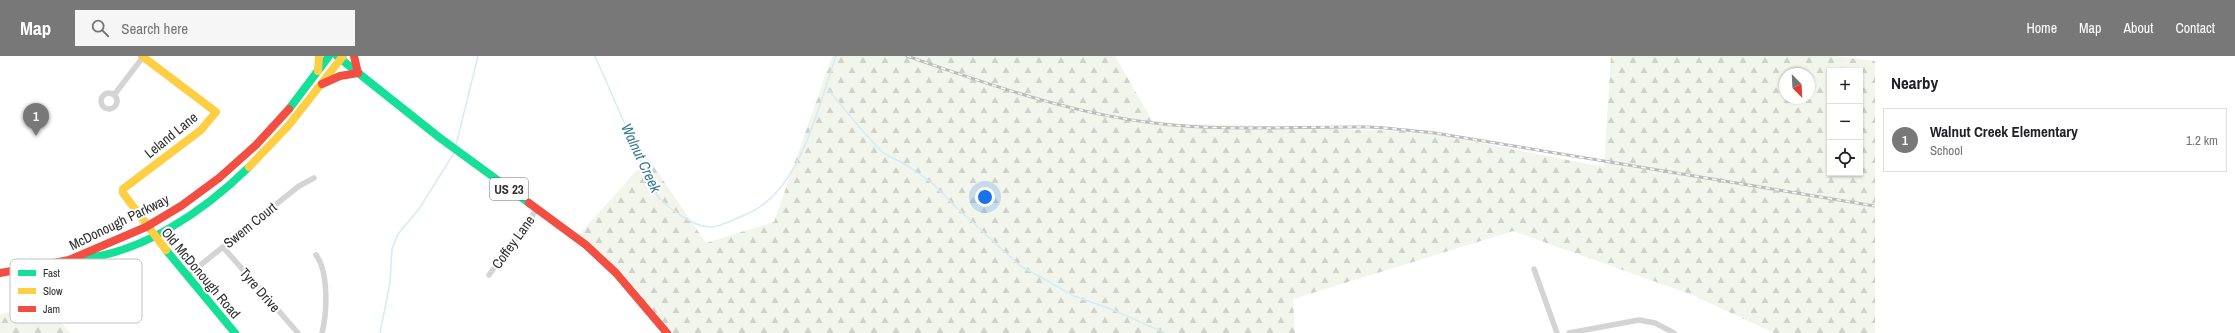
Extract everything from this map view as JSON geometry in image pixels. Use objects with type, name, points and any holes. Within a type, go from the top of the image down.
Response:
[{"type":"street","points":[[114,95],[142,56]]},
{"type":"street","name":"Leland Lane","points":[[123,189],[201,130],[216,112],[142,56]]},
{"type":"street","points":[[318,71],[319,56]]},
{"type":"street","name":"McDonough Parkway","points":[[71,259],[146,227],[186,203],[235,166],[276,124],[329,56]]},
{"type":"street","points":[[322,84],[335,76],[346,73],[358,73],[354,56]]},
{"type":"street","name":"McDonough Parkway","points":[[76,259],[115,253],[152,235],[202,205],[252,165],[281,135],[322,84],[340,57]]},
{"type":"street","name":"US 23","points":[[340,57],[440,138],[586,245],[616,273],[667,333]]},
{"type":"street","name":"Swem Court","points":[[188,275],[299,186],[314,178]]},
{"type":"street","name":"Old McDonough Road","points":[[123,189],[123,193],[152,235],[188,275],[235,333]]},
{"type":"street","name":"Coffey Lane","points":[[489,275],[537,208]]},
{"type":"street","name":"Tyre Drive","points":[[223,247],[298,333]]},
{"type":"street","points":[[316,255],[323,265],[324,275],[325,320],[322,333]]},
{"type":"street","points":[[1534,269],[1557,333]]},
{"type":"street","name":"McDonough Parkway","points":[[0,273],[10,271]]},
{"type":"street","points":[[1569,333],[1639,320],[1655,323],[1674,333]]},
{"type":"green space","points":[[832,56],[1115,56],[1154,124],[1250,125],[1286,128],[1419,131],[1604,167],[1611,56],[1835,56],[1875,61],[1875,333],[1774,333],[1690,294],[1513,231],[1293,299],[1295,333],[668,333],[577,237],[648,158],[706,243],[774,222]]},
{"type":"green space","points":[[10,312],[10,323],[62,323],[70,333],[0,333],[0,314]]},
{"type":"waterway","name":"Walnut Creek","points":[[456,145],[478,56]]},
{"type":"waterway","name":"Walnut Creek","points":[[595,56],[655,193],[673,210],[688,220],[696,224],[711,227],[731,221],[758,208],[776,193],[788,177],[799,158],[808,137],[836,56]]},
{"type":"waterway","points":[[827,88],[882,152],[908,166],[931,182],[1019,265],[1074,296],[1111,309],[1165,333]]},
{"type":"waterway","name":"Walnut Creek","points":[[380,333],[390,283],[392,249],[398,234],[419,209],[454,153]]},
{"type":"railway","points":[[907,56],[998,87],[1059,105],[1154,123],[1181,126],[1235,128],[1369,127],[1435,133],[1875,206]]},
{"type":"traffic: fast","points":[[289,109],[329,56]]},
{"type":"traffic: fast","points":[[337,56],[440,138],[529,203]]},
{"type":"traffic: fast","points":[[78,259],[125,249],[171,228],[212,199],[249,167]]},
{"type":"traffic: fast","points":[[166,250],[235,333]]},
{"type":"traffic: slow","points":[[142,56],[216,112],[201,130],[123,189],[123,193],[166,250]]},
{"type":"traffic: slow","points":[[318,71],[319,56]]},
{"type":"traffic: slow","points":[[249,167],[289,125],[343,56]]},
{"type":"traffic: jam","points":[[354,56],[358,73]]},
{"type":"traffic: jam","points":[[322,84],[340,76],[358,73]]},
{"type":"traffic: jam","points":[[71,259],[146,227],[181,206],[219,178],[256,145],[289,109]]},
{"type":"traffic: jam","points":[[529,203],[586,245],[616,273],[667,333]]},
{"type":"traffic: jam","points":[[0,273],[10,271]]},
{"type":"place","name":"Walnut Creek Elementary","points":[[36,136]]}]
